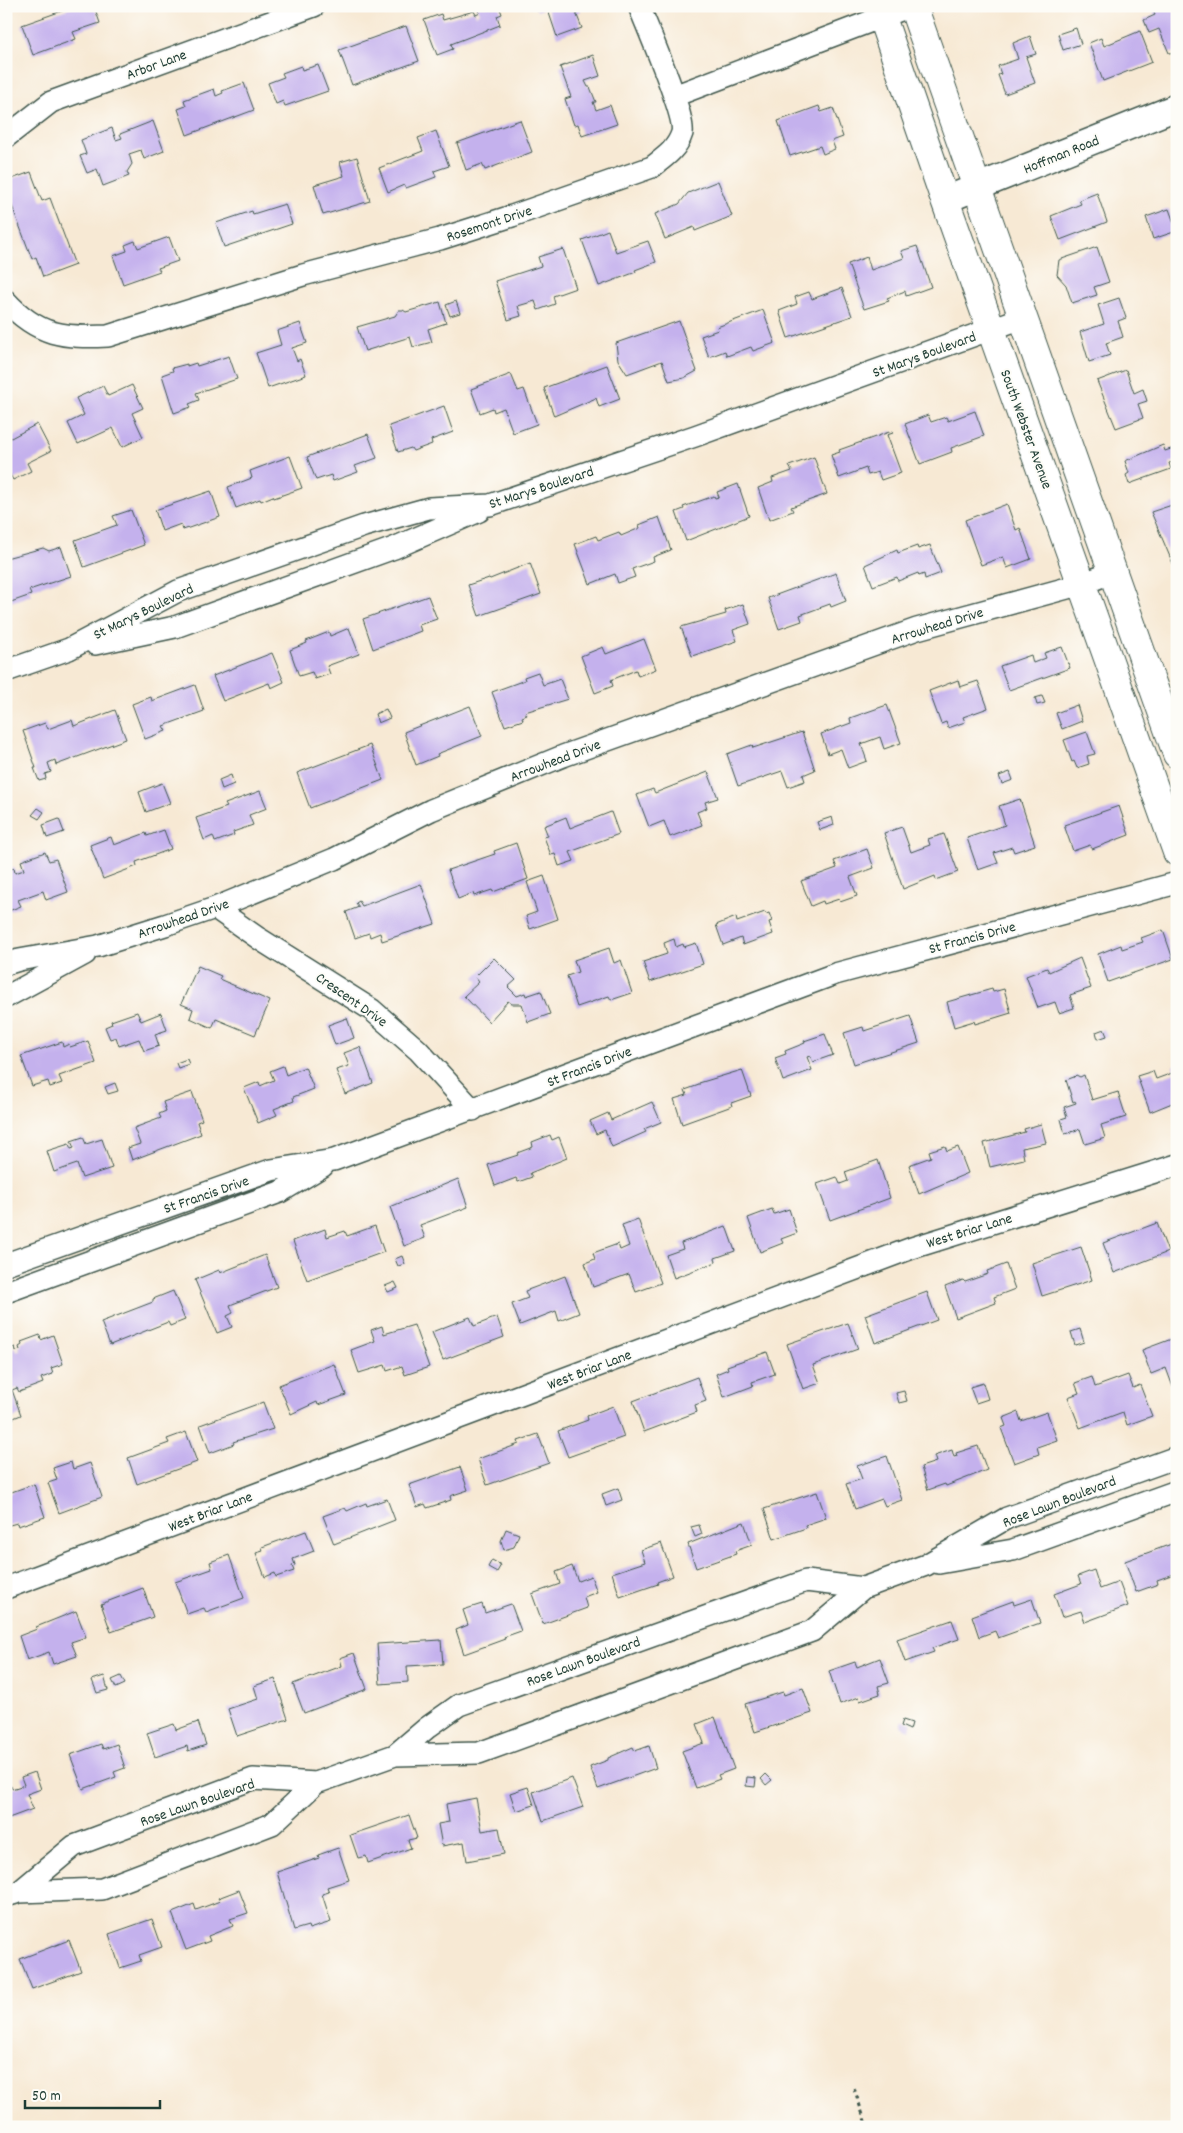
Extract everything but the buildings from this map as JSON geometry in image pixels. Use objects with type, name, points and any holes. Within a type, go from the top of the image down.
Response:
[{"type":"main road","points":[[912,6],[1177,754]]},
{"type":"main road","name":"South Webster Avenue","points":[[880,12],[1177,852]]},
{"type":"street","name":"Arbor Lane","points":[[6,137],[51,102],[314,6]]},
{"type":"street","points":[[639,6],[674,96],[880,12],[912,6]]},
{"type":"street","name":"Rosemont Drive","points":[[6,301],[32,323],[52,334],[76,337],[108,336],[303,275],[440,239],[652,167],[671,153],[682,131],[674,96]]},
{"type":"street","name":"Hoffman Road","points":[[945,200],[1177,107]]},
{"type":"street","name":"St Marys Boulevard","points":[[6,671],[69,649],[178,592],[364,526],[429,508],[490,505],[695,436],[1022,318]]},
{"type":"street","points":[[69,649],[175,627],[394,548],[490,505]]},
{"type":"street","name":"Arrowhead Drive","points":[[6,964],[98,946],[215,908],[334,859],[431,810],[563,756],[917,629],[1082,584],[1112,572]]},
{"type":"street","name":"St Francis Drive","points":[[6,1264],[271,1170],[334,1160],[473,1110],[835,974],[1177,883]]},
{"type":"street","name":"Crescent Drive","points":[[215,908],[258,938],[372,1010],[418,1050],[473,1110]]},
{"type":"street","points":[[6,997],[98,946]]},
{"type":"street","points":[[6,1292],[280,1192],[334,1160]]},
{"type":"street","name":"West Briar Lane","points":[[6,1588],[912,1248],[1177,1165]]},
{"type":"street","name":"Rose Lawn Boulevard","points":[[12,1894],[74,1846],[252,1779],[316,1783],[395,1755],[459,1704],[806,1581],[863,1588],[926,1565],[1007,1518],[1177,1457]]},
{"type":"street","points":[[926,1565],[1013,1550],[1177,1491]]},
{"type":"street","points":[[395,1755],[479,1753],[812,1630],[863,1588]]},
{"type":"street","points":[[12,1894],[102,1889],[272,1824],[316,1783]]},
{"type":"path","points":[[854,2088],[868,2127]]}]
